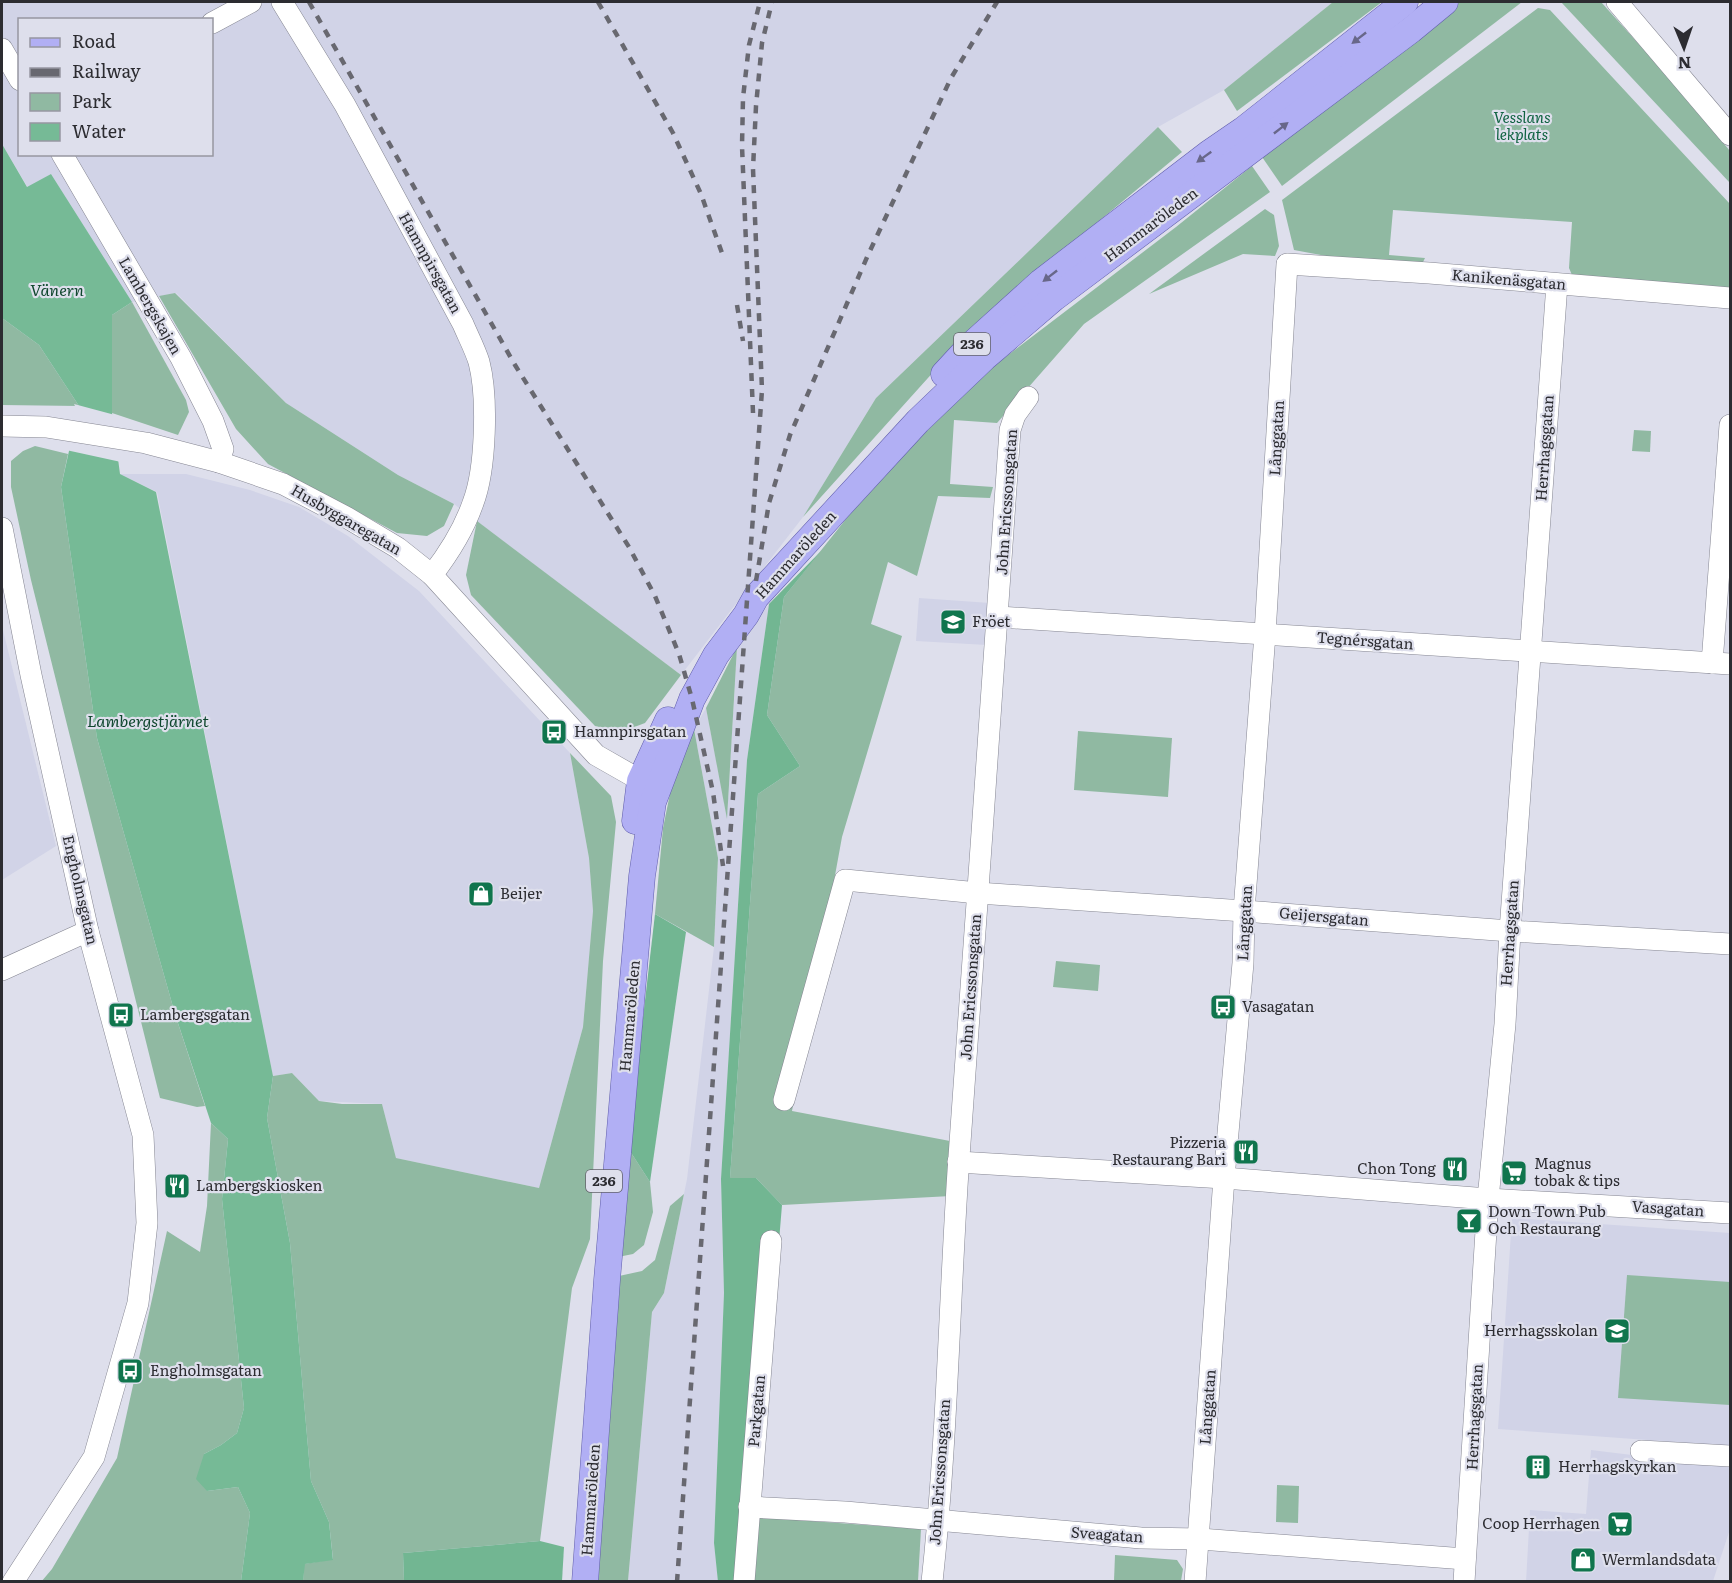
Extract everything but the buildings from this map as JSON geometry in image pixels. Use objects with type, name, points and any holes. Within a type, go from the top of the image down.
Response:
[{"type":"main road","name":"Hammaröleden","points":[[572,1581],[628,874],[648,785],[687,680],[715,635],[756,579],[969,347],[1041,282],[1208,154],[1243,130],[1405,2]]},
{"type":"main road","name":"Hammaröleden","points":[[585,1581],[608,1268],[642,876],[653,802],[648,785],[692,699],[716,655],[746,615],[756,597],[918,421],[984,358],[1054,298],[1411,30],[1445,2]]},
{"type":"street","points":[[213,22],[251,2]]},
{"type":"street","name":"Hamnpirsgatan","points":[[282,2],[345,105],[463,324],[478,360],[484,390],[484,429],[482,460],[474,502],[457,538],[432,575]]},
{"type":"street","points":[[1617,2],[1731,135]]},
{"type":"street","points":[[2,49],[18,77]]},
{"type":"street","name":"Lambergskajen","points":[[63,156],[181,358],[213,421],[223,449],[219,462]]},
{"type":"street","name":"Kanikenäsgatan","points":[[1287,264],[1731,298]]},
{"type":"street","name":"Långgatan","points":[[1196,1581],[1224,1178],[1243,963],[1244,911],[1265,634],[1287,264]]},
{"type":"street","name":"Herrhagsgatan","points":[[1464,1581],[1488,1199],[1505,1024],[1557,284]]},
{"type":"street","name":"John Ericssonsgatan","points":[[932,1581],[938,1521],[958,1162],[999,617],[1010,430],[1015,415],[1028,397]]},
{"type":"street","points":[[1721,663],[1731,425]]},
{"type":"street","name":"Husbyggaregatan","points":[[2,426],[46,427],[155,445],[219,462],[282,484],[346,517],[398,548],[432,575],[596,755],[648,785]]},
{"type":"street","name":"Engholmsgatan","points":[[2,528],[31,675],[88,931],[142,1135],[147,1223],[138,1303],[94,1457],[13,1581]]},
{"type":"street","name":"Tegnérsgatan","points":[[999,617],[1531,653],[1721,663]]},
{"type":"street","name":"Geijersgatan","points":[[784,1100],[845,880],[978,893],[1510,931],[1731,944]]},
{"type":"street","points":[[2,970],[88,931]]},
{"type":"street","name":"Vasagatan","points":[[958,1162],[1224,1178],[1488,1199],[1731,1213]]},
{"type":"street","name":"Parkgatan","points":[[744,1581],[771,1241]]},
{"type":"street","points":[[1641,1451],[1731,1456]]},
{"type":"street","name":"Sveagatan","points":[[750,1507],[845,1512],[1141,1538],[1200,1539],[1465,1559]]},
{"type":"shaded area","points":[[2,2],[1333,2],[1224,90],[1158,127],[876,398],[803,517],[681,675],[454,504],[398,475],[286,403],[176,293],[132,302],[51,174],[28,188],[2,144]]},
{"type":"shaded area","points":[[120,474],[186,474],[250,490],[299,507],[348,536],[419,591],[570,753],[589,858],[593,911],[583,1027],[539,1188],[396,1158],[382,1104],[319,1101],[292,1073],[273,1076],[157,492]]},
{"type":"shaded area","points":[[821,551],[784,597],[767,715],[800,766],[758,794],[730,1178],[756,1178],[782,1205],[751,1581],[718,1582],[714,1543],[724,1293],[721,1179],[747,760],[769,604]]},
{"type":"shaded area","name":"Fröet","points":[[919,598],[990,603],[987,645],[916,641]]},
{"type":"shaded area","points":[[769,604],[747,760],[721,1179],[724,1293],[714,1543],[718,1581],[628,1582],[652,1312],[664,1293],[687,1179],[714,947],[718,858],[694,729],[706,708],[727,816],[737,647]]},
{"type":"shaded area","points":[[2,626],[56,846],[2,880]]},
{"type":"shaded area","points":[[655,914],[686,932],[650,1182],[628,1148]]},
{"type":"shaded area","name":"Herrhagsskolan","points":[[1512,1218],[1730,1233],[1730,1446],[1498,1429]]},
{"type":"shaded area","points":[[1591,1450],[1730,1467],[1730,1529],[1713,1581],[1526,1582],[1530,1510],[1586,1514]]},
{"type":"shaded area","points":[[540,1541],[564,1547],[562,1581],[404,1581],[403,1553]]},
{"type":"green space","points":[[1333,2],[1382,2],[1237,111],[1224,90]]},
{"type":"green space","points":[[1460,2],[1522,2],[1282,186],[1260,154]]},
{"type":"green space","points":[[1561,2],[1601,2],[1672,81],[1730,151],[1730,183]]},
{"type":"green space","name":"Vesslans lekplats","points":[[1538,8],[1550,10],[1730,204],[1730,290],[1572,275],[1569,268],[1572,222],[1393,210],[1389,255],[1425,258],[1422,264],[1337,258],[1294,250],[1282,200]]},
{"type":"green space","points":[[1158,127],[1182,152],[981,319],[803,517],[876,398]]},
{"type":"green space","points":[[1252,166],[1270,192],[1084,324],[997,423],[954,420],[950,484],[993,487],[990,498],[938,496],[917,576],[888,562],[871,624],[902,636],[842,837],[792,1111],[950,1141],[951,1196],[782,1205],[756,1178],[730,1178],[758,794],[800,766],[767,715],[784,597],[877,480],[991,368]]},
{"type":"green space","points":[[1265,209],[1274,215],[1279,246],[1275,256],[1243,254],[1149,294]]},
{"type":"green space","points":[[175,293],[286,403],[398,475],[454,504],[444,526],[427,536],[397,533],[268,464],[236,429],[159,296]]},
{"type":"green space","points":[[132,302],[186,400],[189,412],[178,435],[112,413],[112,315]]},
{"type":"green space","points":[[2,318],[39,345],[79,406],[2,405]]},
{"type":"green space","points":[[1634,430],[1651,431],[1650,452],[1632,451]]},
{"type":"green space","points":[[35,446],[68,454],[61,487],[97,738],[175,1014],[205,1106],[197,1107],[160,1098],[31,580],[11,487],[11,461],[23,451]]},
{"type":"green space","points":[[477,521],[681,675],[645,723],[621,732],[595,726],[471,595],[466,575]]},
{"type":"green space","points":[[737,647],[727,819],[706,708]]},
{"type":"green space","points":[[694,729],[718,858],[714,947],[655,914],[663,828],[675,769]]},
{"type":"green space","points":[[1078,731],[1172,738],[1168,797],[1074,790]]},
{"type":"green space","points":[[570,753],[611,796],[616,822],[603,961],[590,1239],[572,1288],[540,1541],[403,1553],[404,1581],[303,1581],[304,1564],[333,1559],[329,1522],[311,1481],[290,1243],[267,1118],[273,1076],[292,1073],[319,1101],[342,1104],[382,1104],[396,1158],[539,1188],[583,1027],[593,911],[589,858]]},
{"type":"green space","points":[[1056,961],[1100,965],[1098,991],[1053,987]]},
{"type":"green space","points":[[211,1123],[228,1139],[222,1199],[244,1408],[237,1433],[204,1454],[207,1491],[238,1487],[250,1513],[241,1581],[41,1582],[52,1569],[117,1458],[167,1231],[200,1252],[207,1206]]},
{"type":"green space","points":[[628,1148],[650,1182],[653,1212],[644,1245],[633,1254],[618,1257]]},
{"type":"green space","points":[[684,1194],[664,1293],[652,1312],[628,1581],[596,1582],[619,1276],[642,1271],[655,1260],[670,1206]]},
{"type":"green space","points":[[1627,1275],[1730,1282],[1730,1405],[1618,1398]]},
{"type":"green space","points":[[1277,1485],[1299,1486],[1298,1523],[1276,1522]]},
{"type":"green space","points":[[756,1517],[921,1529],[918,1581],[751,1582]]},
{"type":"green space","points":[[1115,1555],[1177,1560],[1183,1569],[1181,1581],[1114,1581]]},
{"type":"water","name":"Lambergstjärnet","points":[[2,144],[27,187],[51,174],[132,302],[112,315],[112,413],[120,474],[156,492],[273,1076],[267,1118],[290,1243],[311,1481],[329,1522],[333,1560],[305,1564],[303,1581],[241,1581],[250,1513],[238,1487],[207,1491],[196,1479],[204,1454],[237,1433],[244,1408],[222,1199],[228,1139],[211,1123],[175,1014],[97,738],[61,487],[79,406],[39,345],[2,318]]},
{"type":"pier","points":[[74,404],[115,415],[121,462],[66,450]]},
{"type":"railway","points":[[309,2],[515,365],[629,547],[655,596],[679,654],[692,699],[713,792],[723,866]]},
{"type":"railway","points":[[598,2],[673,133],[701,194],[723,256]]},
{"type":"railway","points":[[753,413],[742,146],[743,98],[749,45],[760,2]]},
{"type":"railway","points":[[677,1582],[762,390],[753,169],[762,43],[772,2]]},
{"type":"railway","points":[[756,581],[769,503],[790,435],[868,255],[951,78],[997,2]]},
{"type":"railway","points":[[737,305],[743,341]]},
{"type":"place","name":"Fröet","points":[[953,622]]},
{"type":"place","name":"Hamnpirsgatan","points":[[554,732]]},
{"type":"place","name":"Beijer","points":[[481,894]]},
{"type":"place","name":"Vasagatan","points":[[1223,1007]]},
{"type":"place","name":"Lambergsgatan","points":[[121,1015]]},
{"type":"place","name":"Pizzeria Restaurang Bari","points":[[1246,1152]]},
{"type":"place","name":"Chon Tong","points":[[1455,1169]]},
{"type":"place","name":"Magnus tobak & tips","points":[[1514,1173]]},
{"type":"place","name":"Lambergskiosken","points":[[177,1186]]},
{"type":"place","name":"Down Town Pub Och Restaurang","points":[[1469,1221]]},
{"type":"place","name":"Herrhagsskolan","points":[[1617,1331]]},
{"type":"place","name":"Engholmsgatan","points":[[130,1371]]},
{"type":"place","name":"Herrhagskyrkan","points":[[1538,1467]]},
{"type":"place","name":"Coop Herrhagen","points":[[1620,1524]]},
{"type":"place","name":"Wermlandsdata","points":[[1583,1560]]},
{"type":"water label","name":"Vänern","points":[[57,290]]}]
